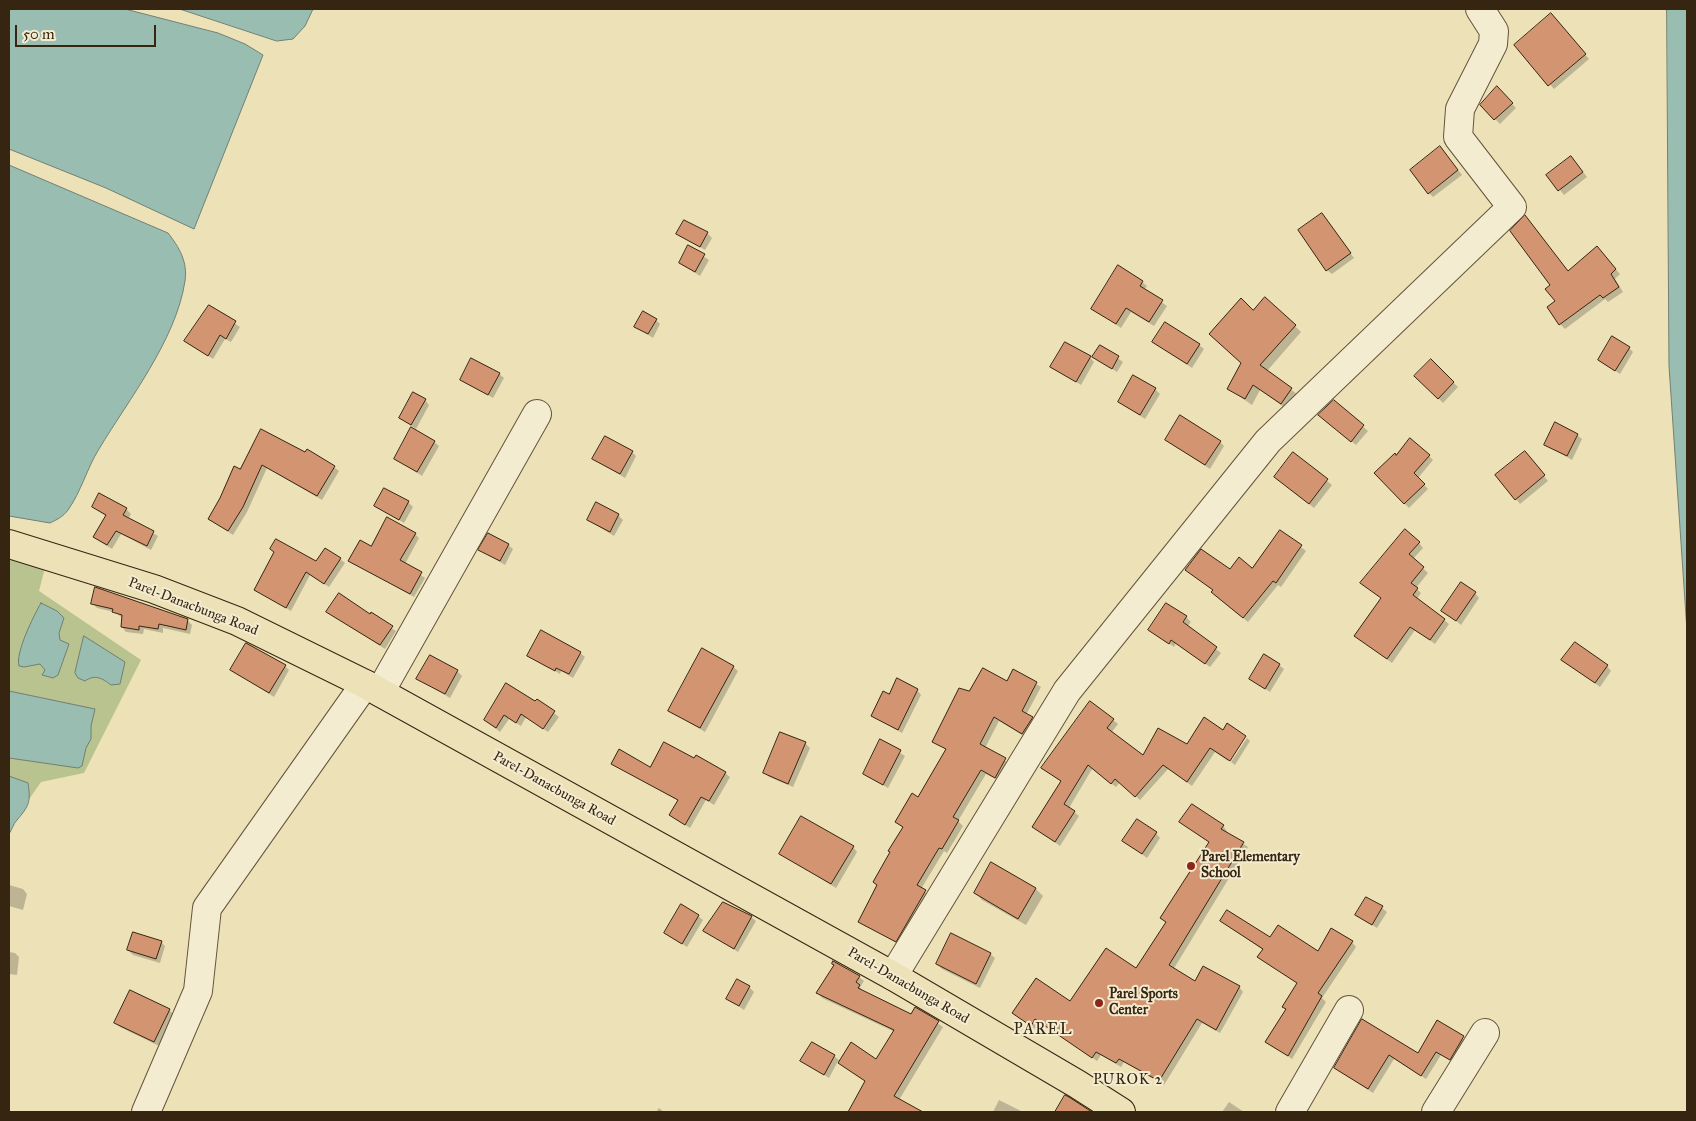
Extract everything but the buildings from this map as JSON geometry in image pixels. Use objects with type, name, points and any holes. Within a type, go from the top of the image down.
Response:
[{"type":"main road","name":"Parel-Danacbunga Road","points":[[9,544],[154,588],[237,620],[372,688],[893,976],[1077,1084],[1120,1112]]},
{"type":"street","points":[[893,976],[1066,691],[1262,448],[1512,207],[1458,137],[1460,109],[1493,44],[1494,31],[1480,9]]},
{"type":"street","points":[[146,1112],[198,991],[207,908],[372,688],[537,414]]},
{"type":"street","points":[[1290,1112],[1349,1010]]},
{"type":"street","points":[[1436,1112],[1485,1033]]},
{"type":"green space","points":[[9,544],[48,556],[39,591],[141,660],[84,773],[41,782],[9,828]]},
{"type":"water","points":[[9,9],[125,9],[218,33],[245,44],[263,55],[194,229],[106,188],[9,149]]},
{"type":"water","points":[[180,9],[313,9],[305,26],[293,39],[277,41]]},
{"type":"water","points":[[1667,9],[1687,9],[1687,631],[1669,366]]},
{"type":"water","points":[[9,165],[168,233],[179,249],[184,261],[186,274],[180,303],[162,347],[95,456],[73,503],[64,515],[50,523],[9,516]]},
{"type":"water","points":[[41,603],[57,611],[64,618],[59,633],[60,640],[69,644],[58,675],[53,678],[42,675],[45,670],[40,664],[19,666],[22,644]]},
{"type":"water","points":[[84,636],[125,662],[120,684],[111,685],[105,680],[95,677],[85,681],[78,678],[75,673]]},
{"type":"water","points":[[9,691],[95,709],[91,726],[91,739],[86,748],[82,766],[78,768],[9,758]]},
{"type":"water","points":[[9,776],[28,783],[29,799],[27,807],[14,823],[9,834]]},
{"type":"place","name":"Parel Elementary School","points":[[1191,866]]},
{"type":"place","name":"Parel Sports Center","points":[[1099,1003]]},
{"type":"district","name":"PAREL","points":[[1043,1030]]},
{"type":"district","name":"PUROK 2","points":[[1128,1080]]}]
